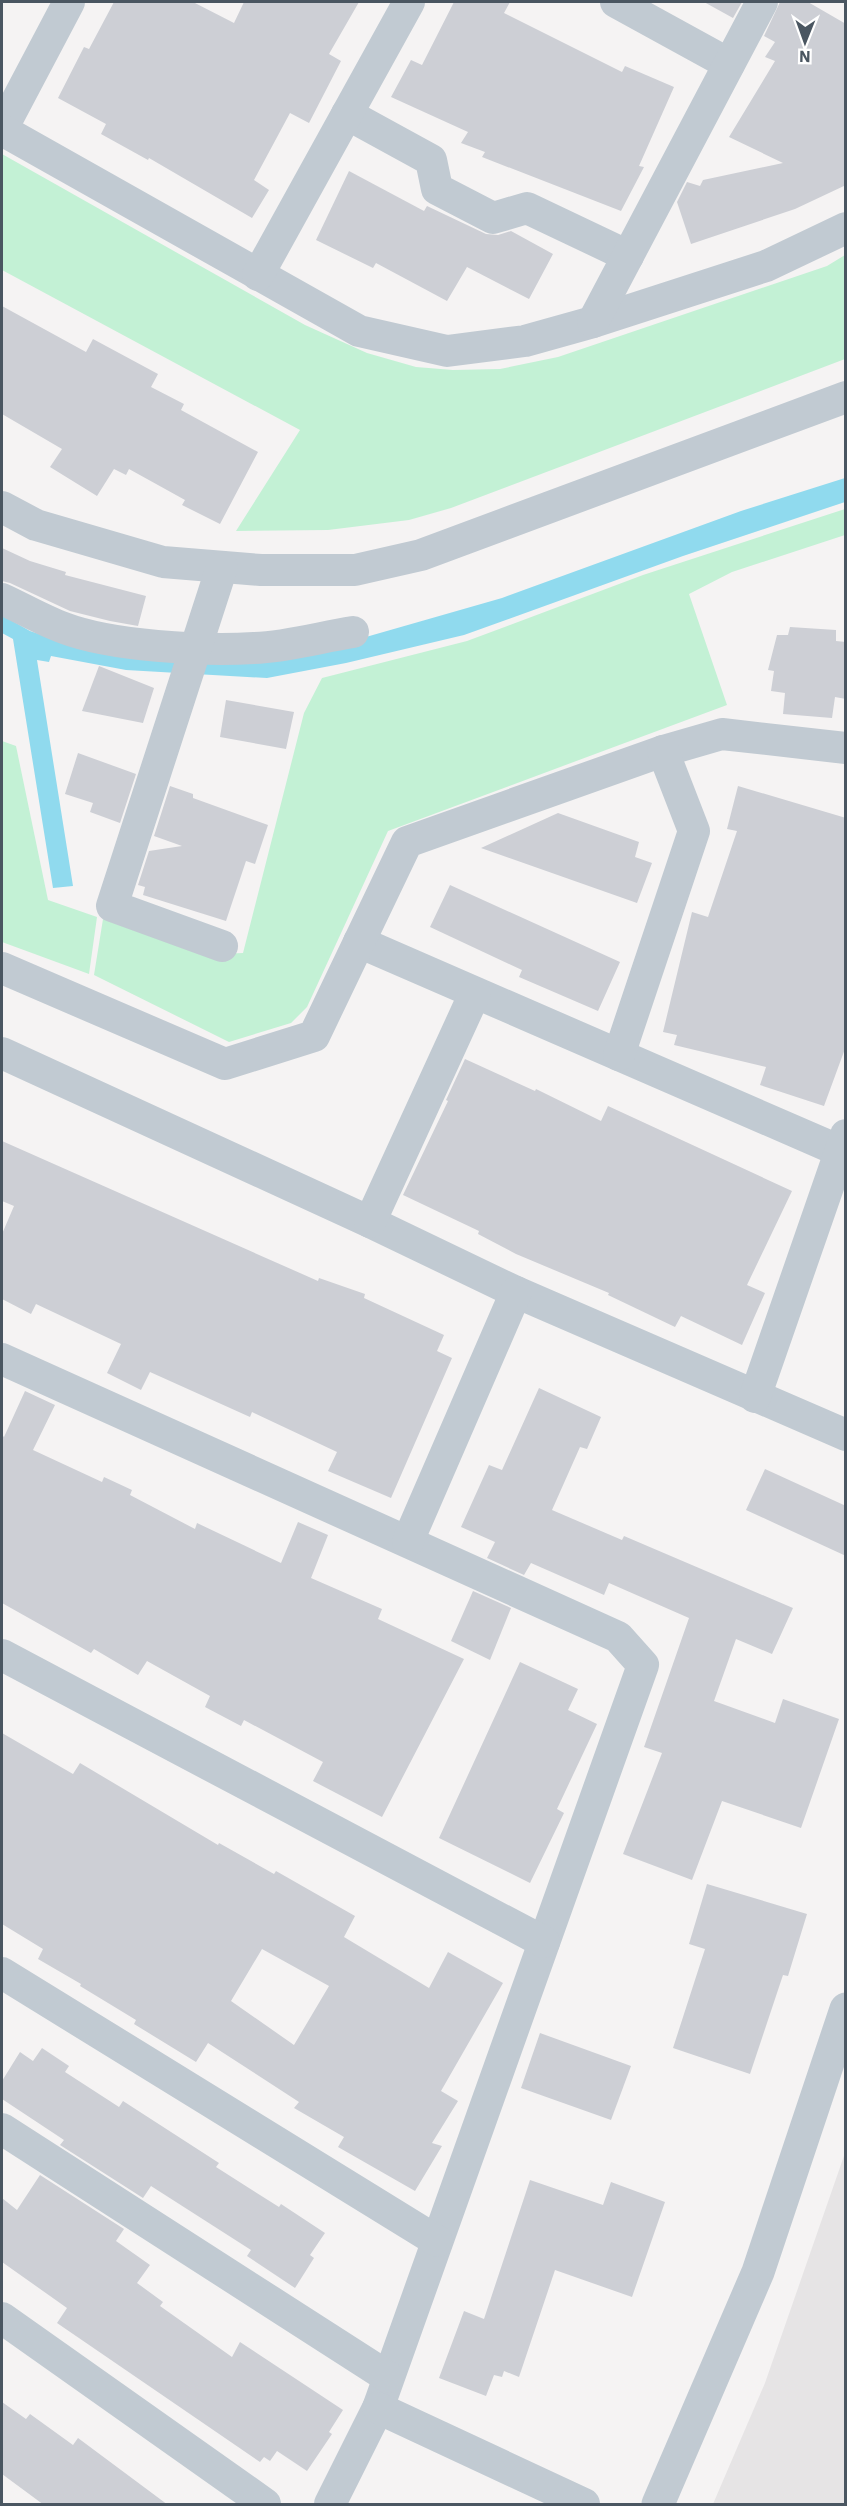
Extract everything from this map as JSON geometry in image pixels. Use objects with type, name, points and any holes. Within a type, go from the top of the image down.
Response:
[{"type":"street","points":[[69,2],[2,130],[358,331],[447,351],[525,341],[593,322],[766,266],[846,228]]},
{"type":"street","points":[[258,275],[409,2]]},
{"type":"street","points":[[616,2],[729,64]]},
{"type":"street","points":[[593,322],[762,2]]},
{"type":"street","points":[[347,114],[431,160],[437,189],[493,218],[527,208],[628,256]]},
{"type":"street","points":[[2,507],[36,525],[164,562],[261,570],[355,570],[421,555],[846,397]]},
{"type":"street","points":[[222,567],[112,906],[222,946]]},
{"type":"street","points":[[2,599],[64,628],[110,640],[196,648],[255,648],[353,632]]},
{"type":"street","points":[[2,968],[225,1064],[314,1036],[407,842],[663,751],[722,734],[846,748]]},
{"type":"street","points":[[619,1055],[694,831],[663,751]]},
{"type":"street","points":[[359,942],[619,1055],[843,1143],[755,1397]]},
{"type":"street","points":[[370,1222],[475,993]]},
{"type":"street","points":[[2,1053],[370,1222],[516,1292],[846,1435]]},
{"type":"street","points":[[408,1541],[516,1292]]},
{"type":"street","points":[[2,1359],[618,1637],[643,1665],[378,2408],[330,2505]]},
{"type":"street","points":[[2,1655],[544,1942]]},
{"type":"street","points":[[2,1973],[437,2241]]},
{"type":"street","points":[[658,2505],[758,2272],[846,2009]]},
{"type":"street","points":[[2,2129],[388,2378]]},
{"type":"street","points":[[2,2318],[265,2505]]},
{"type":"street","points":[[378,2408],[584,2505]]},
{"type":"shaded area","points":[[845,2153],[845,2504],[713,2504],[765,2383]]},
{"type":"green space","points":[[2,154],[305,325],[367,353],[416,367],[453,370],[500,369],[558,357],[827,266],[845,255],[845,359],[451,508],[409,520],[328,530],[236,531],[300,430],[2,270]]},
{"type":"green space","points":[[845,509],[845,535],[732,572],[689,594],[727,705],[388,831],[307,1007],[291,1023],[229,1042],[94,975],[103,919],[219,954],[243,953],[304,713],[322,678],[467,641],[643,575]]},
{"type":"green space","points":[[2,741],[16,746],[48,900],[97,917],[89,974],[2,942]]},
{"type":"water","points":[[845,478],[845,502],[683,556],[464,635],[346,663],[267,678],[126,670],[51,656],[49,662],[37,660],[73,886],[53,888],[13,639],[2,633],[2,615],[30,631],[79,647],[345,643],[502,598],[741,511]]},
{"type":"building","points":[[114,2],[193,2],[234,23],[244,2],[359,2],[329,54],[341,61],[309,123],[290,113],[254,180],[269,190],[252,218],[149,158],[148,160],[101,134],[106,124],[58,98],[84,47],[89,49]]},
{"type":"building","points":[[454,2],[510,2],[504,13],[622,72],[625,66],[674,87],[639,166],[644,167],[621,211],[482,157],[485,152],[461,143],[468,132],[391,97],[411,60],[422,65]]},
{"type":"building","points":[[704,2],[742,2],[733,18]]},
{"type":"building","points":[[780,2],[808,2],[846,24],[846,185],[795,209],[691,244],[677,202],[687,182],[700,186],[703,180],[783,163],[729,137],[775,61],[765,57],[775,42],[764,36]]},
{"type":"building","points":[[349,171],[424,211],[427,206],[486,234],[498,235],[511,231],[553,254],[529,299],[467,267],[447,301],[376,263],[373,268],[316,240]]},
{"type":"building","points":[[2,306],[86,352],[93,339],[158,374],[151,387],[184,404],[181,410],[258,452],[220,524],[182,505],[185,500],[129,469],[126,475],[114,469],[97,496],[50,467],[62,449],[2,414]]},
{"type":"building","points":[[2,548],[30,561],[66,572],[65,575],[146,596],[138,626],[70,611],[2,581]]},
{"type":"building","points":[[790,627],[836,630],[836,641],[846,642],[846,699],[835,697],[832,718],[783,714],[785,693],[771,691],[774,671],[768,670],[777,635],[788,635]]},
{"type":"building","points":[[99,666],[154,688],[143,723],[82,711]]},
{"type":"building","points":[[226,700],[294,712],[286,749],[220,737]]},
{"type":"building","points":[[78,753],[136,774],[120,823],[90,812],[93,803],[65,794]]},
{"type":"building","points":[[170,786],[193,794],[193,798],[268,825],[255,864],[246,861],[226,921],[143,895],[145,887],[138,885],[149,851],[182,846],[154,836]]},
{"type":"building","points":[[738,786],[846,818],[846,1046],[824,1106],[760,1085],[766,1067],[674,1045],[677,1035],[663,1032],[692,912],[708,917],[737,831],[727,829]]},
{"type":"building","points":[[558,813],[639,842],[635,857],[652,863],[637,903],[481,848]]},
{"type":"building","points":[[450,885],[620,962],[598,1011],[519,977],[522,970],[430,927]]},
{"type":"building","points":[[465,1059],[535,1091],[536,1089],[601,1121],[608,1106],[792,1191],[747,1285],[765,1293],[742,1345],[681,1316],[675,1327],[608,1295],[609,1293],[516,1254],[478,1234],[479,1231],[403,1195],[448,1101],[446,1100]]},
{"type":"building","points":[[2,1141],[318,1281],[319,1278],[365,1294],[364,1298],[444,1335],[437,1351],[452,1358],[391,1498],[328,1471],[337,1452],[252,1412],[250,1417],[150,1372],[141,1390],[107,1373],[121,1344],[36,1304],[31,1314],[2,1299],[2,1234],[14,1206],[2,1201]]},
{"type":"building","points":[[539,1388],[601,1417],[587,1449],[580,1447],[552,1510],[622,1540],[624,1536],[793,1608],[772,1654],[736,1639],[714,1701],[775,1723],[783,1699],[839,1719],[801,1828],[722,1801],[692,1880],[623,1854],[662,1753],[644,1747],[689,1618],[609,1583],[604,1595],[531,1563],[524,1575],[487,1558],[495,1542],[461,1527],[489,1465],[502,1470]]},
{"type":"building","points":[[25,1391],[55,1405],[33,1450],[102,1482],[104,1477],[132,1490],[130,1495],[195,1529],[197,1523],[281,1563],[298,1522],[328,1535],[311,1578],[382,1609],[378,1619],[464,1659],[382,1817],[313,1781],[323,1762],[244,1720],[241,1726],[205,1707],[210,1696],[147,1661],[138,1675],[94,1649],[91,1653],[2,1603],[2,1435],[4,1437]]},
{"type":"building","points":[[765,1469],[846,1506],[846,1556],[746,1510]]},
{"type":"building","points":[[473,1591],[511,1608],[490,1660],[451,1641]]},
{"type":"building","points":[[520,1662],[578,1689],[568,1710],[597,1724],[557,1809],[564,1813],[530,1883],[439,1838]]},
{"type":"building","points":[[2,1733],[73,1774],[80,1763],[218,1845],[219,1843],[274,1874],[276,1871],[355,1916],[344,1937],[429,1988],[448,1952],[503,1983],[441,2091],[458,2101],[432,2143],[442,2146],[415,2191],[338,2147],[344,2137],[294,2108],[299,2102],[208,2043],[196,2062],[134,2024],[136,2020],[38,1959],[43,1949],[2,1924]],"holes":[[[262,1949],[329,1986],[294,2045],[231,2001]]]},
{"type":"building","points":[[707,1884],[807,1914],[788,1976],[783,1975],[750,2074],[673,2048],[705,1949],[689,1944]]},
{"type":"building","points":[[540,2033],[631,2066],[611,2120],[521,2088]]},
{"type":"building","points":[[42,2048],[69,2066],[65,2072],[119,2107],[123,2101],[219,2163],[216,2167],[279,2207],[281,2204],[325,2233],[310,2255],[314,2258],[295,2288],[247,2256],[251,2250],[151,2186],[143,2198],[60,2145],[64,2140],[2,2099],[2,2081],[20,2052],[33,2061]]},
{"type":"building","points":[[40,2175],[124,2229],[116,2241],[150,2265],[137,2283],[163,2302],[160,2306],[232,2357],[240,2342],[343,2410],[329,2432],[332,2434],[307,2471],[277,2451],[270,2461],[264,2457],[260,2462],[57,2323],[67,2308],[2,2262],[2,2198],[17,2210]]},
{"type":"building","points":[[530,2180],[603,2205],[611,2182],[665,2202],[632,2297],[555,2270],[519,2377],[504,2371],[502,2377],[494,2375],[486,2396],[439,2378],[464,2311],[484,2319]]},
{"type":"building","points":[[2,2402],[26,2419],[30,2414],[73,2445],[78,2438],[168,2505],[44,2505],[2,2474]]}]
